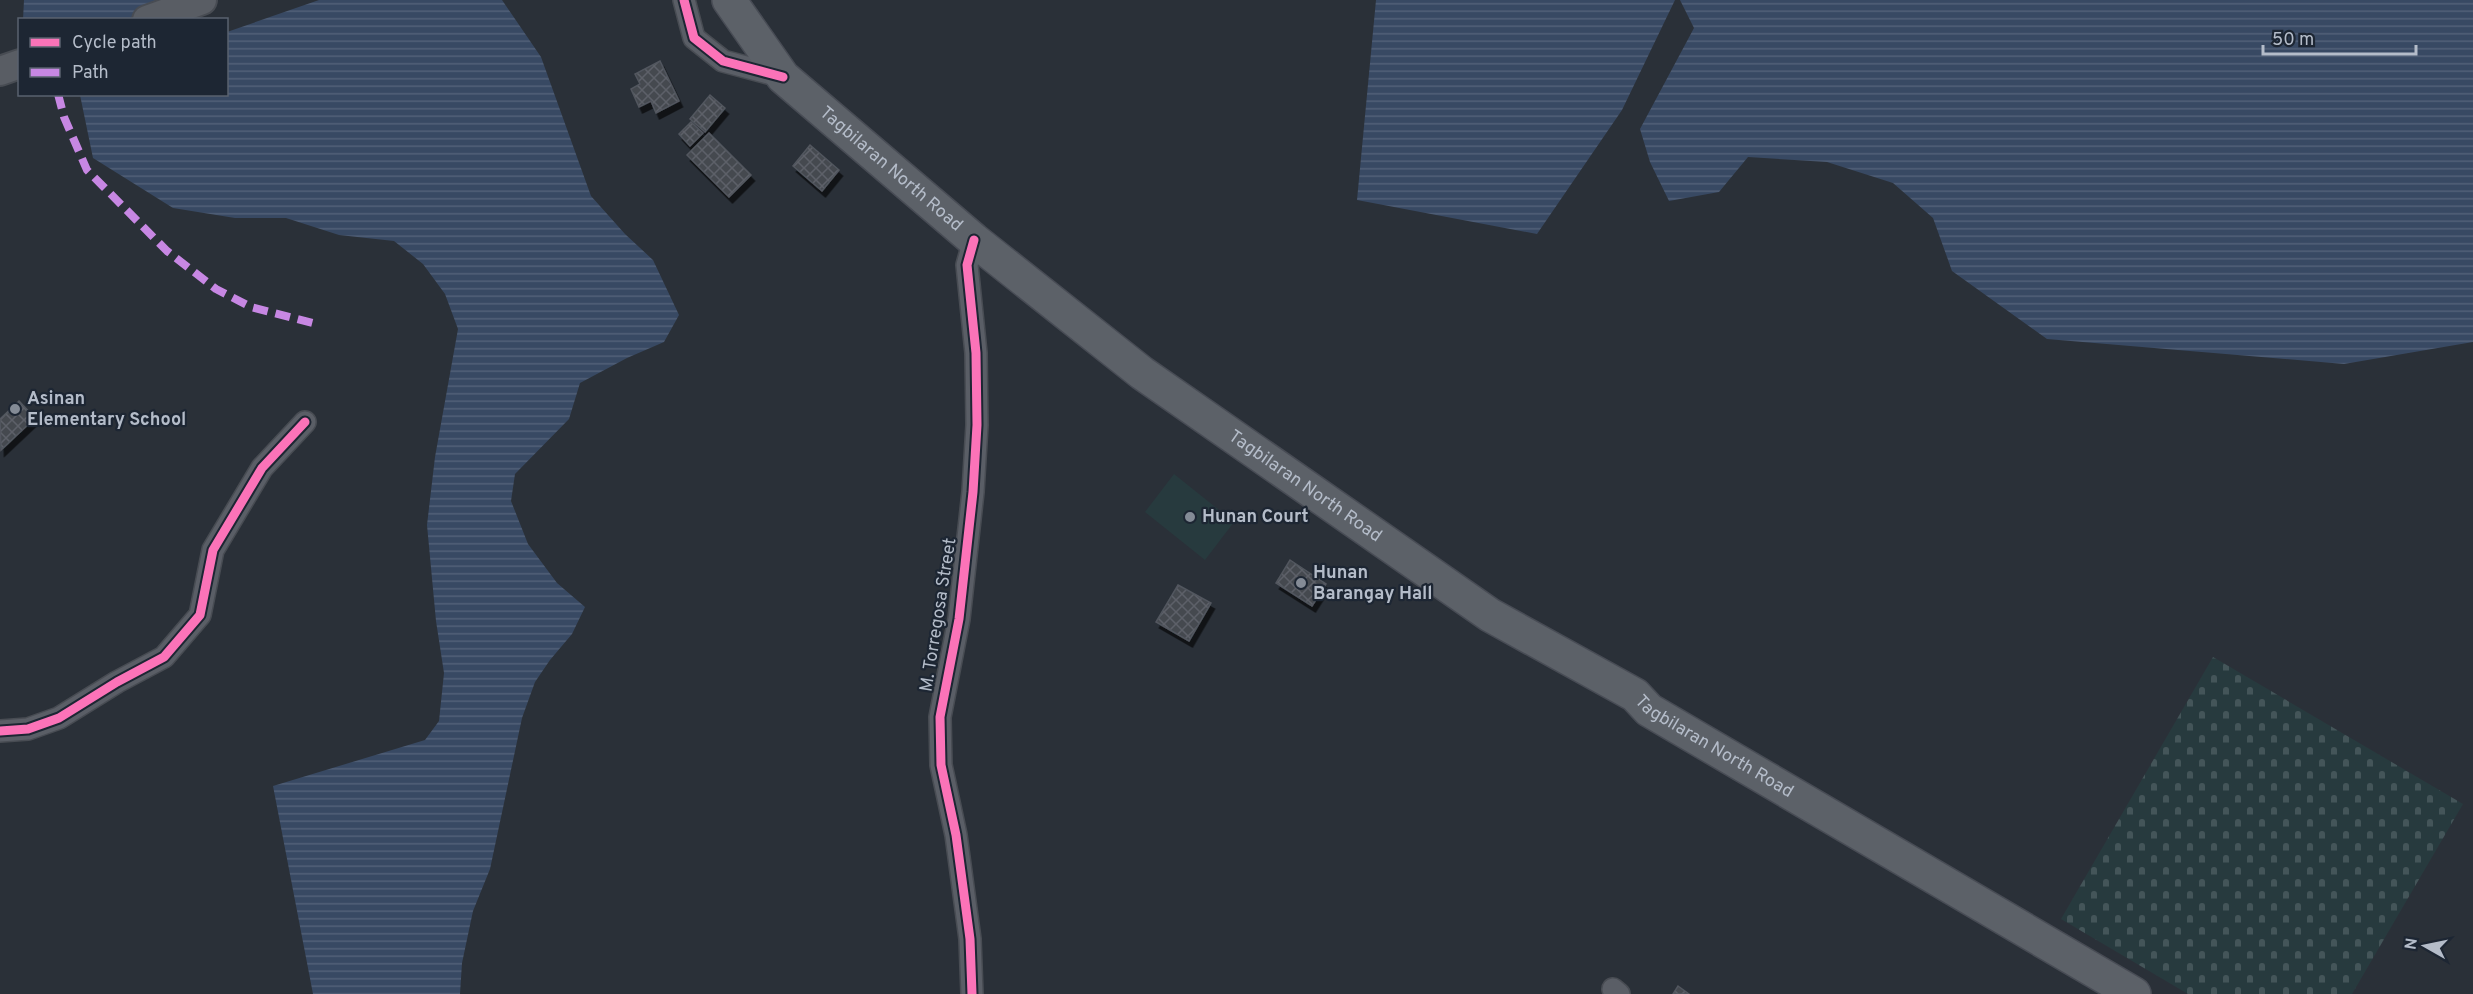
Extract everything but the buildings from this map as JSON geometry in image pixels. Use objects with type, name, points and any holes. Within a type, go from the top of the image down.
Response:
[{"type":"main road","name":"Tagbilaran North Road","points":[[729,0],[783,77],[974,240],[1142,373],[1490,615],[1635,695],[1649,710],[2134,994]]},
{"type":"street","points":[[152,18],[202,0]]},
{"type":"street","points":[[684,0],[694,38],[723,61],[783,77]]},
{"type":"street","points":[[0,71],[18,65]]},
{"type":"street","name":"M. Torregosa Street","points":[[972,994],[969,927],[956,835],[941,765],[940,717],[959,619],[973,492],[977,425],[976,353],[967,265],[974,240]]},
{"type":"street","points":[[0,731],[28,729],[59,718],[117,682],[164,657],[200,615],[213,550],[262,468],[305,423]]},
{"type":"green space","name":"Hunan Court","points":[[1174,474],[1234,522],[1205,560],[1145,512]]},
{"type":"green space","points":[[2213,657],[2463,804],[2352,994],[2188,994],[2061,919]]},
{"type":"water","points":[[24,0],[176,0],[131,18],[23,18]]},
{"type":"water","points":[[319,0],[502,0],[541,57],[591,196],[625,234],[653,260],[679,315],[664,342],[627,358],[580,383],[569,419],[515,474],[511,501],[528,544],[557,583],[585,607],[572,634],[535,682],[522,718],[490,869],[473,911],[462,963],[460,994],[313,994],[273,786],[425,740],[439,721],[444,673],[436,621],[427,525],[435,457],[458,329],[445,294],[423,264],[394,241],[339,235],[286,218],[235,218],[173,208],[93,158],[80,96],[228,96],[228,32]]},
{"type":"water","points":[[1376,0],[1675,0],[1622,110],[1537,234],[1357,200]]},
{"type":"water","points":[[1680,0],[2473,0],[2473,342],[2344,364],[2047,339],[1952,271],[1933,218],[1893,183],[1827,162],[1748,157],[1719,192],[1669,201],[1650,162],[1640,129],[1694,28]]},
{"type":"marked path","points":[[59,96],[64,117],[87,170],[167,251],[216,289],[251,307],[313,323]]},
{"type":"cycle path","points":[[684,0],[694,38],[723,61],[783,77]]},
{"type":"cycle path","points":[[972,994],[970,939],[956,835],[941,765],[940,717],[959,619],[973,492],[977,425],[976,353],[967,265],[974,240]]},
{"type":"cycle path","points":[[0,731],[28,729],[59,718],[117,682],[164,657],[200,615],[213,550],[262,468],[305,422]]},
{"type":"place","name":"Asinan Elementary School","points":[[15,409]]},
{"type":"place","name":"Hunan Court","points":[[1190,517]]},
{"type":"place","name":"Hunan Barangay Hall","points":[[1301,583]]}]
